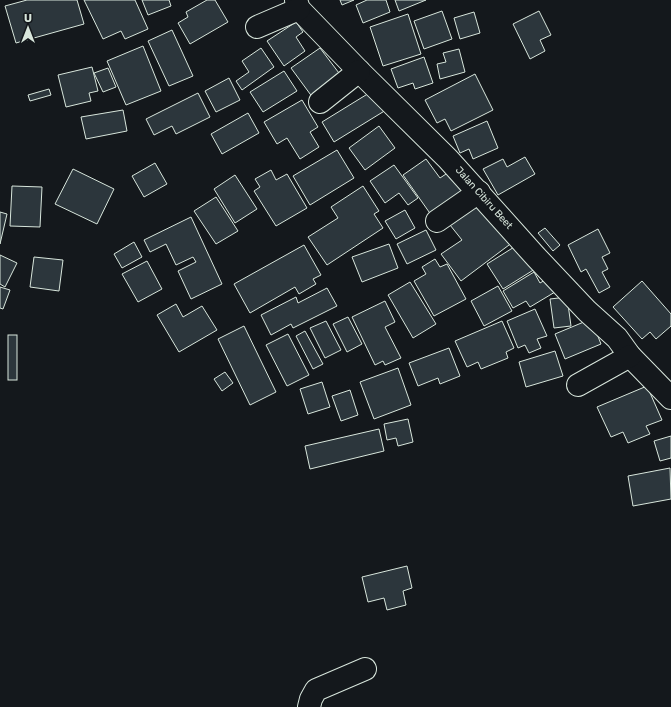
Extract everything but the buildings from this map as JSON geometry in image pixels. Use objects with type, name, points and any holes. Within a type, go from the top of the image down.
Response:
[{"type":"street","points":[[257,27],[297,5]]},
{"type":"street","name":"Jalan Cibiru Beet","points":[[297,5],[359,71],[448,159],[536,257],[587,311],[617,338],[630,356],[671,398]]},
{"type":"street","points":[[320,102],[359,71]]},
{"type":"street","points":[[438,221],[479,192]]},
{"type":"street","points":[[578,385],[630,356]]},
{"type":"street","points":[[309,707],[316,690],[365,669]]}]
